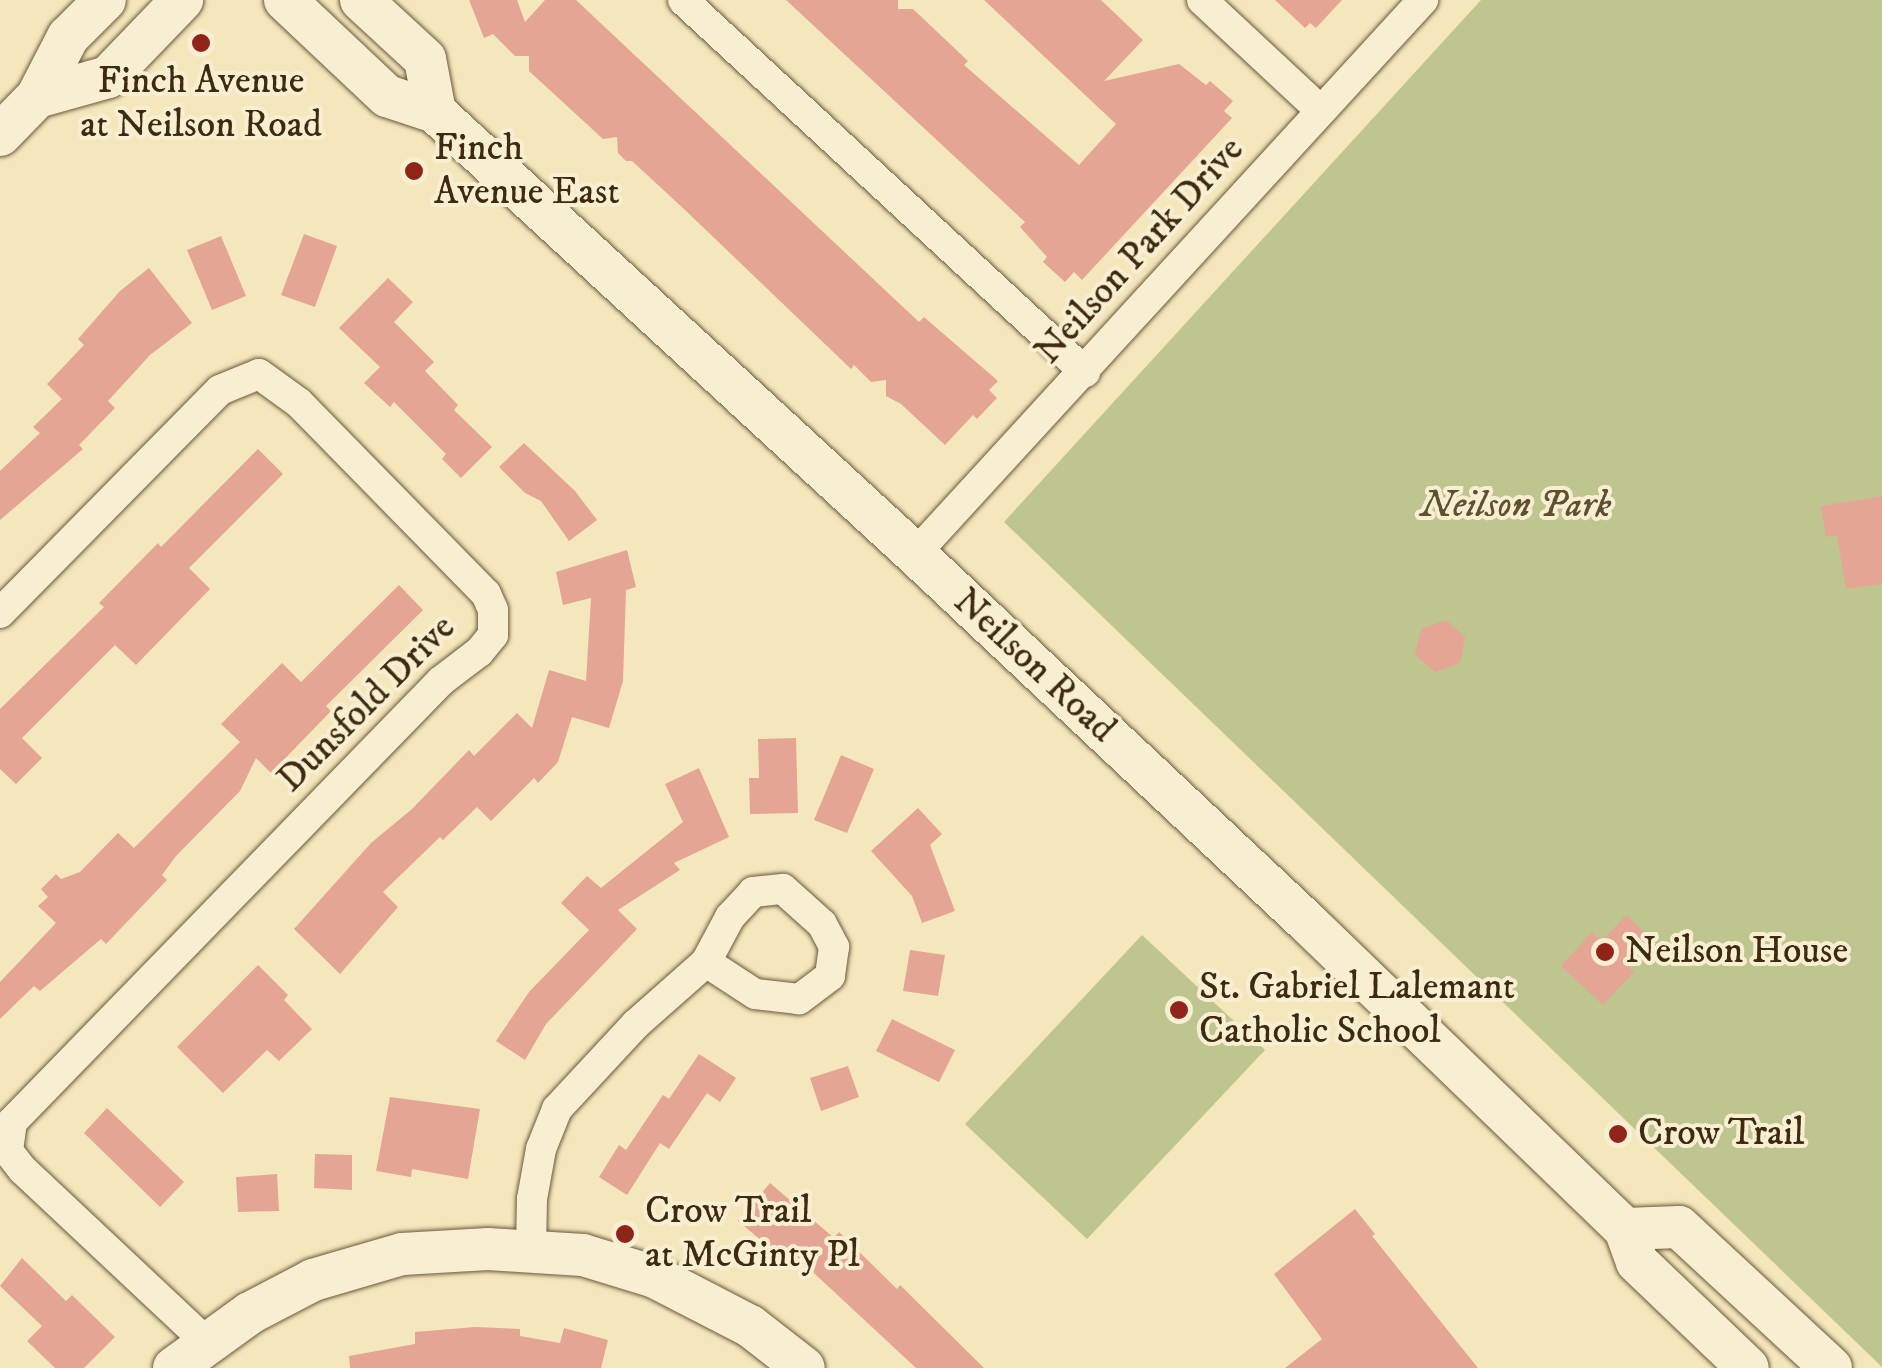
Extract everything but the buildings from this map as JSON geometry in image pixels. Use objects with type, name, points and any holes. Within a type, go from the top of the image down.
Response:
[{"type":"main road","points":[[0,135],[38,97],[68,36],[105,0]]},
{"type":"main road","points":[[38,97],[108,77],[182,0]]},
{"type":"main road","name":"Neilson Road","points":[[285,0],[388,96],[435,112],[916,554],[1308,923],[1624,1229],[1637,1262],[1751,1368]]},
{"type":"main road","points":[[361,0],[425,59],[435,112]]},
{"type":"main road","points":[[1624,1229],[1678,1226],[1830,1368]]},
{"type":"main road","points":[[174,1368],[297,1288],[353,1267],[402,1254],[530,1250],[584,1255],[668,1282],[750,1326],[804,1368]]},
{"type":"main road","points":[[1751,1368],[1786,1330]]},
{"type":"street","points":[[682,0],[1085,372]]},
{"type":"street","points":[[1202,0],[1320,110]]},
{"type":"street","name":"Neilson Park Drive","points":[[916,554],[1423,0]]},
{"type":"street","name":"Dunsfold Drive","points":[[0,613],[220,390],[259,374],[299,403],[486,594],[493,610],[493,635],[480,652],[441,681],[12,1122],[8,1151],[23,1170],[208,1343]]},
{"type":"street","points":[[530,1250],[532,1199],[541,1149],[557,1109],[636,1024],[706,962]]},
{"type":"green space","name":"Neilson Park","points":[[1481,0],[1882,0],[1882,1367],[1004,522]]},
{"type":"green space","points":[[1142,935],[1265,1050],[1087,1239],[965,1124]]},
{"type":"place","name":"Finch Avenue at Neilson Road","points":[[201,43]]},
{"type":"place","name":"Finch Avenue East","points":[[414,171]]},
{"type":"place","name":"Neilson House","points":[[1605,952]]},
{"type":"place","name":"St. Gabriel Lalemant Catholic School","points":[[1179,1010]]},
{"type":"place","name":"Crow Trail","points":[[1618,1134]]},
{"type":"place","name":"Crow Trail at McGinty Pl","points":[[625,1234]]}]
